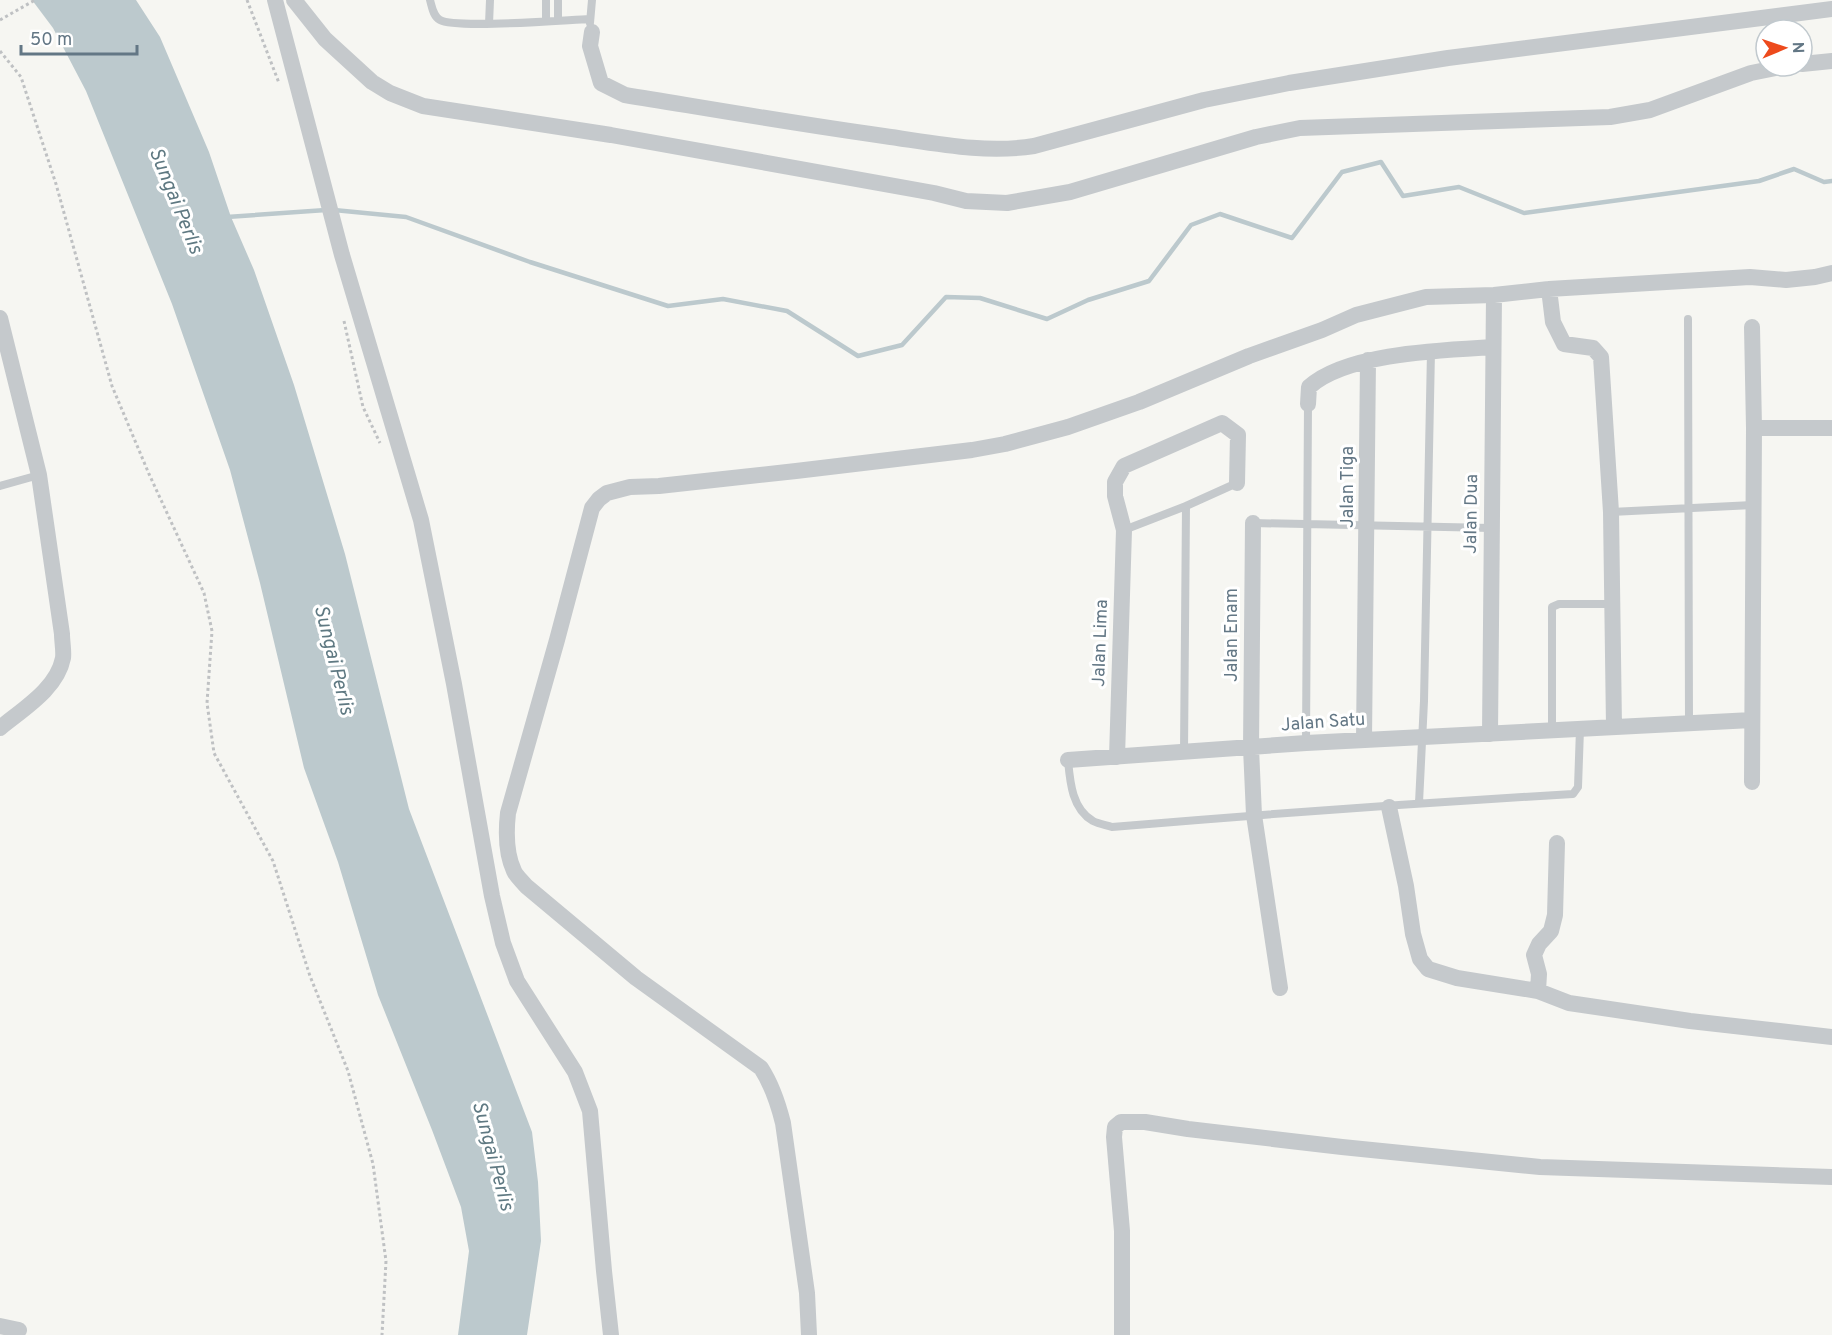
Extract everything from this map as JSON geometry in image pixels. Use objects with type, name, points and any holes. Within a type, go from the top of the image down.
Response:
[{"type":"street","points":[[275,0],[342,255],[421,520],[454,684],[492,896],[503,943],[516,981],[575,1072],[590,1111],[611,1335]]},
{"type":"street","points":[[294,0],[325,39],[372,82],[390,93],[423,106],[621,137],[934,193],[966,201],[997,203],[1070,192],[1256,136],[1300,128],[1610,117],[1650,110],[1754,72]]},
{"type":"street","points":[[590,26],[590,46],[601,83],[625,94],[813,126],[973,149],[1010,150],[1034,146],[1204,100],[1289,83],[1448,58],[1832,9]]},
{"type":"street","points":[[1814,63],[1832,61]]},
{"type":"street","points":[[809,1335],[807,1293],[783,1123],[777,1102],[761,1068],[636,978],[535,894],[514,872],[509,856],[508,813],[592,508],[607,493],[630,487],[796,471],[1005,444],[1068,427],[1139,402],[1356,315],[1426,297],[1494,295],[1549,289],[1750,278],[1786,280],[1832,273]]},
{"type":"street","points":[[1549,289],[1553,321],[1564,344],[1593,348],[1601,357],[1611,512],[1614,727]]},
{"type":"street","name":"Jalan Dua","points":[[1490,734],[1494,295]]},
{"type":"street","points":[[0,318],[39,475],[62,634],[63,658],[54,680],[39,696],[0,728]]},
{"type":"street","points":[[1752,327],[1754,428],[1752,782]]},
{"type":"street","points":[[1308,404],[1309,387],[1318,379],[1368,360],[1431,351],[1493,347]]},
{"type":"street","name":"Jalan Tiga","points":[[1364,740],[1368,360]]},
{"type":"street","points":[[1124,530],[1115,495],[1115,482],[1124,466],[1222,423],[1238,435],[1237,483]]},
{"type":"street","points":[[1754,428],[1832,428]]},
{"type":"street","name":"Jalan Enam","points":[[1252,523],[1251,748],[1254,815],[1280,988]]},
{"type":"street","name":"Jalan Lima","points":[[1117,757],[1124,530]]},
{"type":"street","name":"Jalan Satu","points":[[1068,760],[1306,743],[1752,720]]},
{"type":"street","points":[[1389,807],[1406,886],[1413,934],[1420,959],[1428,969],[1440,974],[1538,991],[1569,1002],[1616,1010],[1832,1037]]},
{"type":"street","points":[[1538,991],[1539,974],[1534,955],[1539,944],[1551,931],[1555,915],[1557,843]]},
{"type":"street","points":[[1122,1335],[1122,1231],[1114,1137],[1115,1127],[1121,1122],[1145,1122],[1342,1147],[1540,1167],[1832,1177]]},
{"type":"street","points":[[0,1326],[19,1330]]},
{"type":"lane","points":[[430,0],[433,12],[440,20],[489,24],[546,20],[590,26],[592,0]]},
{"type":"lane","points":[[489,24],[490,0]]},
{"type":"lane","points":[[546,0],[546,20]]},
{"type":"lane","points":[[558,0],[558,21]]},
{"type":"lane","points":[[1688,319],[1689,724]]},
{"type":"lane","points":[[1419,803],[1431,351]]},
{"type":"lane","points":[[1306,743],[1308,404]]},
{"type":"lane","points":[[0,486],[39,475]]},
{"type":"lane","points":[[1124,530],[1237,483]]},
{"type":"lane","points":[[1611,512],[1753,505]]},
{"type":"lane","points":[[1184,752],[1186,506]]},
{"type":"lane","points":[[1252,523],[1491,528]]},
{"type":"lane","points":[[1552,730],[1552,607],[1559,604],[1612,604]]},
{"type":"lane","points":[[1068,760],[1071,792],[1081,809],[1092,820],[1112,827],[1419,803],[1573,794],[1578,787],[1580,729]]},
{"type":"path","points":[[0,20],[35,0]]},
{"type":"path","points":[[0,51],[21,77],[56,184],[112,386],[149,474],[204,593],[212,631],[207,703],[214,753],[273,861],[309,976],[348,1071],[373,1164],[385,1250],[382,1335]]},
{"type":"water","name":"Sungai Perlis","points":[[32,0],[136,0],[160,37],[209,152],[231,217],[254,270],[294,385],[345,554],[409,809],[532,1132],[538,1182],[541,1241],[527,1335],[458,1335],[469,1251],[461,1207],[378,995],[338,862],[304,768],[260,583],[230,470],[172,304],[86,91],[53,28]]},
{"type":"waterway","points":[[334,210],[406,217],[530,262],[668,306],[723,299],[787,311],[858,356],[902,345],[946,297],[980,298],[1047,319],[1088,300],[1149,281],[1191,225],[1220,214],[1292,238],[1342,172],[1381,162],[1403,196],[1459,187],[1524,213],[1759,181],[1794,169],[1824,182],[1832,181]]},
{"type":"waterway","points":[[227,217],[326,210]]}]
